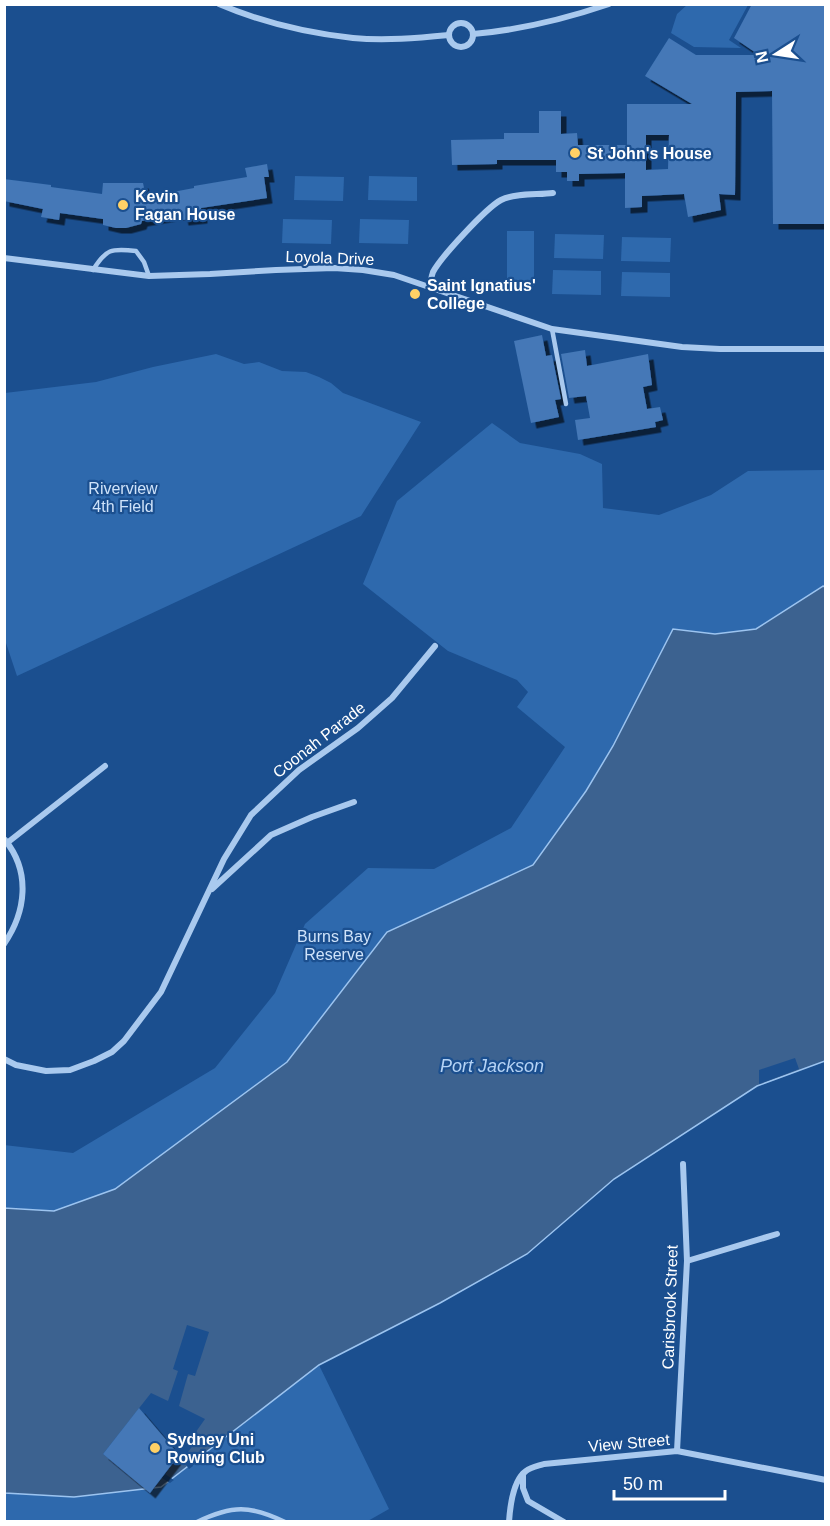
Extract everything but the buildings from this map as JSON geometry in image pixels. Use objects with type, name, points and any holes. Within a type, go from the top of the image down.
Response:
[{"type":"street","points":[[219,4],[266,21],[353,38],[388,39],[449,35]]},
{"type":"street","points":[[473,34],[499,32],[538,24],[574,16],[609,4]]},
{"type":"street","points":[[461,23],[468,25],[473,34],[468,45],[460,46],[453,43],[449,35],[454,26],[461,23]]},
{"type":"street","points":[[429,286],[432,274],[447,252],[501,200],[512,196],[553,193]]},
{"type":"street","name":"Loyola Drive","points":[[4,258],[149,276],[334,268],[363,270],[394,275],[552,328],[720,350],[825,349]]},
{"type":"street","name":"Coonah Parade","points":[[4,1059],[16,1065],[46,1071],[70,1070],[112,1052],[124,1041],[160,992],[224,859],[251,815],[299,770],[358,728],[392,698],[435,646]]},
{"type":"street","points":[[4,945],[18,921],[23,893],[20,868],[6,841],[105,766]]},
{"type":"street","name":"Coonah Parade","points":[[209,891],[271,835],[354,802]]},
{"type":"street","name":"Carisbrook Street","points":[[677,1451],[687,1261],[683,1164]]},
{"type":"street","points":[[687,1261],[777,1234]]},
{"type":"street","name":"View Street","points":[[523,1473],[544,1464],[677,1451],[825,1480]]},
{"type":"street","points":[[509,1521],[512,1497],[518,1479],[523,1473]]},
{"type":"street","points":[[523,1473],[523,1488],[528,1501],[564,1521]]},
{"type":"lane","points":[[93,270],[102,256],[117,249],[136,251],[144,262],[149,276]]},
{"type":"lane","points":[[552,328],[566,404]]},
{"type":"lane","points":[[197,1521],[216,1513],[245,1508],[285,1521]]},
{"type":"green space","points":[[687,5],[748,5],[729,40],[741,48],[694,47],[671,33],[677,14]]},
{"type":"green space","points":[[295,176],[344,177],[343,201],[294,200]]},
{"type":"green space","points":[[369,176],[417,177],[417,201],[368,200]]},
{"type":"green space","points":[[283,219],[332,220],[331,244],[282,243]]},
{"type":"green space","points":[[360,219],[409,220],[408,244],[359,243]]},
{"type":"green space","points":[[507,231],[534,231],[534,286],[507,286]]},
{"type":"green space","points":[[555,234],[604,235],[603,259],[554,258]]},
{"type":"green space","points":[[622,237],[671,238],[670,262],[621,261]]},
{"type":"green space","points":[[553,270],[601,271],[601,295],[552,294]]},
{"type":"green space","points":[[622,272],[670,273],[670,297],[621,296]]},
{"type":"green space","name":"Riverview 4th Field","points":[[216,354],[244,364],[259,362],[282,371],[306,372],[331,383],[343,393],[421,422],[361,516],[17,676],[4,637],[5,393],[96,382]]},
{"type":"green space","name":"Burns Bay Reserve","points":[[492,423],[520,443],[580,454],[602,464],[603,508],[659,515],[711,495],[748,471],[825,470],[825,587],[823,586],[756,629],[715,634],[673,629],[613,746],[586,791],[533,865],[387,932],[287,1062],[115,1189],[54,1211],[5,1208],[4,1145],[73,1153],[215,1068],[275,993],[305,924],[368,868],[434,869],[511,828],[565,747],[517,707],[528,692],[517,680],[448,651],[363,584],[397,501]]},
{"type":"green space","points":[[319,1365],[389,1509],[366,1522],[5,1522],[4,1493],[74,1497],[161,1487]]},
{"type":"water","name":"Port Jackson","points":[[823,586],[825,587],[825,1061],[757,1086],[614,1179],[527,1254],[440,1303],[319,1365],[161,1487],[74,1497],[5,1493],[4,1208],[54,1211],[115,1189],[287,1062],[387,932],[533,865],[586,791],[613,746],[673,629],[715,634],[756,629]]},
{"type":"pier","points":[[795,1058],[799,1069],[759,1084],[759,1070]]},
{"type":"pier","points":[[187,1325],[209,1332],[195,1376],[188,1374],[179,1406],[205,1419],[193,1436],[197,1440],[188,1452],[193,1466],[189,1469],[179,1455],[165,1474],[174,1480],[170,1483],[162,1478],[152,1491],[149,1491],[103,1454],[151,1393],[168,1401],[178,1371],[173,1369]]},
{"type":"place","name":"St John's House","points":[[575,153]]},
{"type":"place","name":"Kevin Fagan House","points":[[123,205]]},
{"type":"place","name":"Saint Ignatius' College","points":[[415,294]]},
{"type":"place","name":"Sydney Uni Rowing Club","points":[[155,1448]]}]
